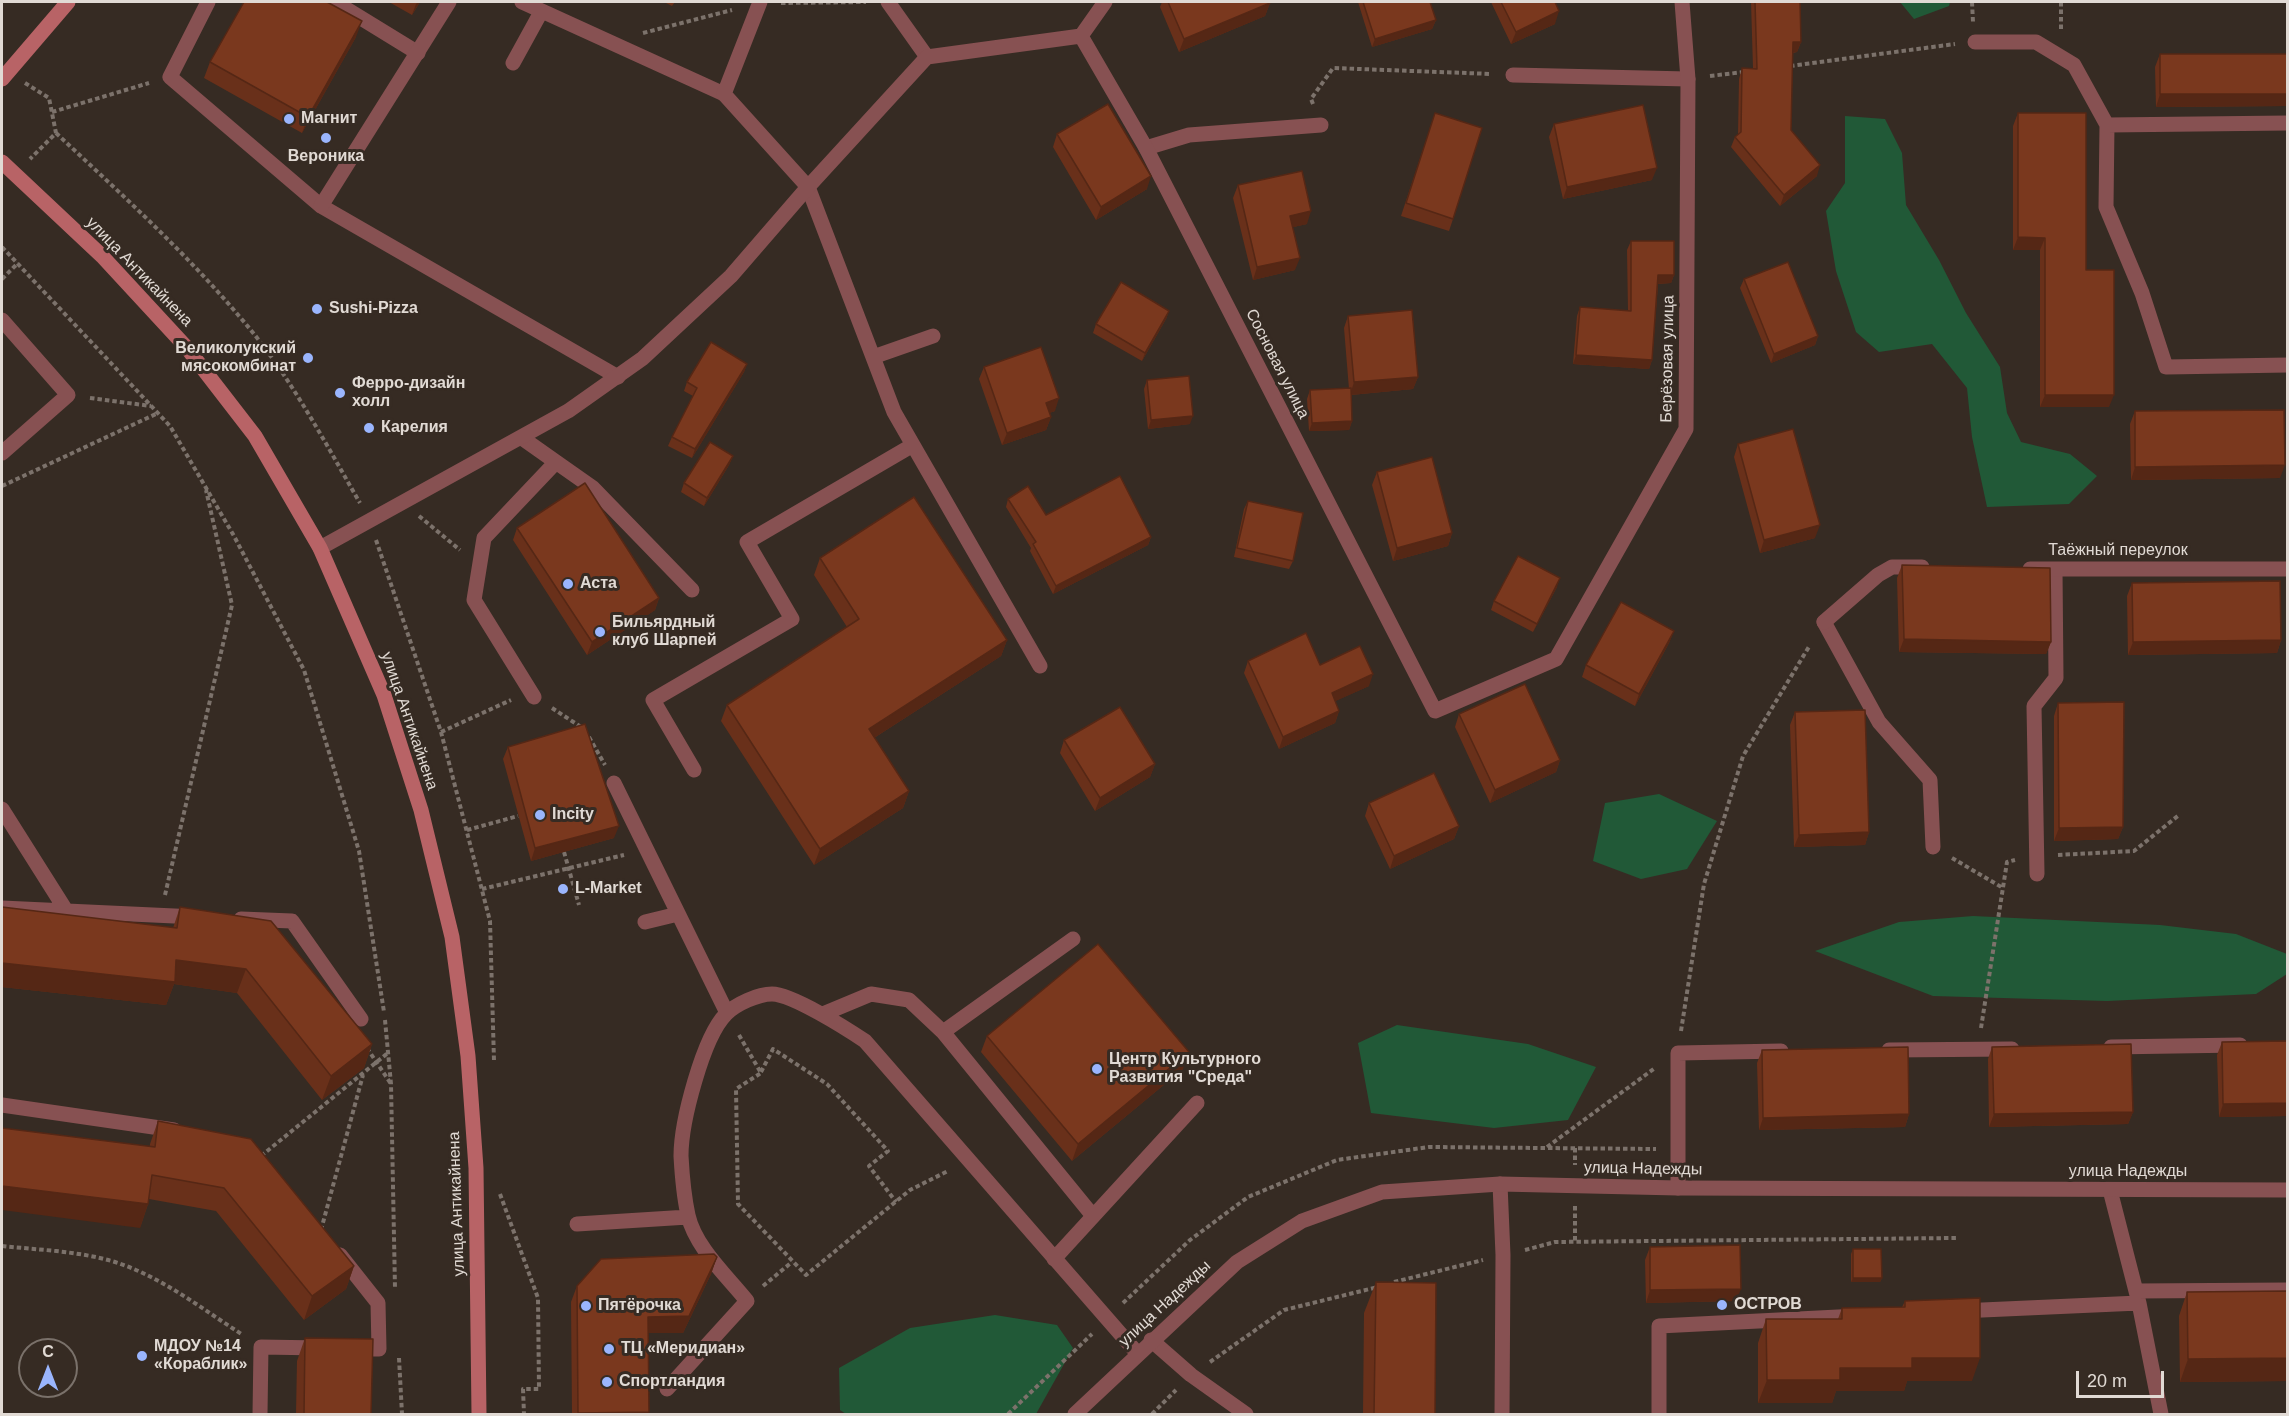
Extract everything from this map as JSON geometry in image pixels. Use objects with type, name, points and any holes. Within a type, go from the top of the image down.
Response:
[{"type":"main road","points":[[4,76],[68,2]]},
{"type":"main road","name":"улица Антикайнена","points":[[2,162],[102,256],[187,348],[255,436],[320,548],[384,695],[421,810],[452,938],[468,1056],[476,1168],[478,1414]]},
{"type":"street","points":[[208,2],[170,77],[321,206],[618,377]]},
{"type":"street","points":[[335,2],[418,53]]},
{"type":"street","points":[[321,206],[449,2]]},
{"type":"street","points":[[522,2],[724,94],[808,187],[894,412],[1040,666]]},
{"type":"street","points":[[724,94],[760,2]]},
{"type":"street","points":[[888,2],[927,57]]},
{"type":"street","points":[[320,548],[522,438],[618,377],[643,358],[731,276],[808,187],[927,57],[1081,36],[1105,2]]},
{"type":"street","name":"Берёзовая улица","points":[[1435,711],[1556,659],[1686,429],[1688,79],[1682,2]]},
{"type":"street","points":[[513,63],[542,12]]},
{"type":"street","name":"Сосновая улица","points":[[1081,36],[1146,148],[1435,711]]},
{"type":"street","points":[[1975,42],[2036,42],[2074,65],[2107,125],[2106,207],[2142,293],[2166,367],[2288,365]]},
{"type":"street","points":[[1513,75],[1688,79]]},
{"type":"street","points":[[2107,125],[2288,123]]},
{"type":"street","points":[[1146,148],[1189,135],[1321,125]]},
{"type":"street","points":[[2,320],[68,395],[2,453]]},
{"type":"street","points":[[873,357],[933,336]]},
{"type":"street","points":[[522,438],[593,488],[692,590]]},
{"type":"street","points":[[694,770],[652,700],[792,619],[747,542],[913,445]]},
{"type":"street","points":[[534,696],[474,600],[484,538],[556,462]]},
{"type":"street","points":[[1933,846],[1930,780],[1879,722],[1824,622],[1878,575],[1892,567],[1938,568]]},
{"type":"street","name":"Таёжный переулок","points":[[2020,569],[2288,569]]},
{"type":"street","points":[[2037,874],[2034,706],[2056,678],[2055,570]]},
{"type":"street","points":[[614,783],[727,1013]]},
{"type":"street","points":[[2,809],[67,912]]},
{"type":"street","points":[[2,908],[292,921],[361,1019]]},
{"type":"street","points":[[645,922],[678,914]]},
{"type":"street","points":[[943,1032],[1073,939]]},
{"type":"street","points":[[667,1389],[747,1301],[702,1246],[688,1217],[681,1154],[690,1097],[710,1038],[727,1013],[753,998],[773,994],[823,1014],[865,1041],[967,1161],[1138,1354]]},
{"type":"street","points":[[823,1014],[871,994],[909,1000],[943,1032],[1093,1216]]},
{"type":"street","points":[[2097,1047],[2252,1045]]},
{"type":"street","points":[[1869,1050],[2025,1048]]},
{"type":"street","points":[[1677,1188],[1677,1053],[1797,1051]]},
{"type":"street","points":[[1054,1258],[1197,1103]]},
{"type":"street","points":[[2,1105],[189,1132]]},
{"type":"street","points":[[1500,1184],[1503,1255],[1502,1414]]},
{"type":"street","name":"улица Надежды","points":[[1075,1414],[1151,1340],[1237,1262],[1302,1221],[1382,1192],[1500,1184],[1677,1188],[2288,1190]]},
{"type":"street","points":[[2110,1190],[2138,1297],[2161,1414]]},
{"type":"street","points":[[577,1224],[688,1217]]},
{"type":"street","points":[[260,1414],[261,1347],[379,1349],[378,1303],[323,1239]]},
{"type":"street","points":[[1940,1312],[2138,1297],[2288,1290]]},
{"type":"street","points":[[1659,1414],[1659,1326],[1870,1316]]},
{"type":"street","points":[[1151,1340],[1191,1375],[1246,1414]]},
{"type":"path","points":[[608,42],[760,2],[888,2]]},
{"type":"path","points":[[1780,67],[1975,42],[1972,2]]},
{"type":"path","points":[[1321,125],[1311,99],[1333,68],[1513,75]]},
{"type":"path","points":[[1688,79],[1745,71]]},
{"type":"path","points":[[4,76],[50,98],[56,133],[15,173]]},
{"type":"path","points":[[52,112],[170,77]]},
{"type":"path","points":[[2,247],[170,426],[304,670]]},
{"type":"path","points":[[2,279],[18,263]]},
{"type":"path","points":[[68,395],[151,406]]},
{"type":"path","points":[[2,486],[158,413]]},
{"type":"path","points":[[160,916],[232,604],[205,486]]},
{"type":"path","points":[[417,515],[440,533]]},
{"type":"path","points":[[1547,1148],[1677,1053],[1704,884],[1743,756],[1824,622]]},
{"type":"path","points":[[534,696],[585,730],[614,783]]},
{"type":"path","points":[[441,732],[496,706]]},
{"type":"path","points":[[1977,1049],[2007,862],[2036,856],[2134,851],[2179,814]]},
{"type":"path","points":[[467,830],[518,816]]},
{"type":"path","points":[[1933,846],[2003,888]]},
{"type":"path","points":[[482,889],[647,849]]},
{"type":"path","points":[[564,852],[579,905]]},
{"type":"path","points":[[727,1013],[760,1073]]},
{"type":"path","points":[[366,1046],[392,1084]]},
{"type":"path","points":[[896,1202],[869,1166],[888,1151],[827,1083],[772,1049],[760,1073],[736,1089],[738,1204],[806,1275],[896,1202],[910,1190],[967,1161]]},
{"type":"path","points":[[256,1160],[388,1052]]},
{"type":"path","points":[[323,1239],[363,1074]]},
{"type":"path","points":[[1152,1414],[1191,1375],[1284,1310],[1555,1242],[1956,1238]]},
{"type":"path","points":[[2,1246],[67,1253],[115,1262],[162,1283],[261,1347]]},
{"type":"path","points":[[747,1301],[792,1262]]},
{"type":"green space","points":[[1900,2],[1950,2],[1949,6],[1914,19]]},
{"type":"green space","points":[[1845,116],[1885,119],[1902,153],[1906,205],[1939,260],[1966,313],[2000,367],[2007,413],[2021,442],[2070,454],[2097,476],[2069,504],[1987,507],[1972,437],[1967,388],[1932,344],[1879,352],[1856,332],[1836,271],[1826,211],[1845,183]]},
{"type":"green space","points":[[1659,794],[1717,821],[1687,869],[1641,879],[1593,861],[1605,803]]},
{"type":"green space","points":[[1973,916],[2160,925],[2236,934],[2287,954],[2287,974],[2256,994],[2107,1001],[1933,996],[1815,951],[1899,922]]},
{"type":"green space","points":[[1397,1025],[1528,1044],[1596,1067],[1568,1120],[1494,1128],[1371,1113],[1358,1043]]},
{"type":"green space","points":[[995,1315],[1057,1325],[1073,1348],[1036,1414],[846,1414],[840,1410],[839,1368],[910,1328]]},
{"type":"building","points":[[244,2],[327,2],[362,21],[308,117],[210,62]]},
{"type":"building","points":[[1168,2],[1269,2],[1270,3],[1184,39]]},
{"type":"building","points":[[1363,2],[1430,2],[1436,20],[1375,39]]},
{"type":"building","points":[[1501,2],[1555,2],[1559,11],[1516,32]]},
{"type":"building","points":[[1755,2],[1800,2],[1801,42],[1793,42],[1791,130],[1820,165],[1784,195],[1735,137],[1741,132],[1742,68],[1757,69]]},
{"type":"building","points":[[2160,54],[2288,54],[2288,94],[2160,94]]},
{"type":"building","points":[[1108,104],[1151,176],[1101,207],[1057,134]]},
{"type":"building","points":[[1643,105],[1657,168],[1567,187],[1554,124]]},
{"type":"building","points":[[1435,113],[1482,128],[1453,219],[1406,203]]},
{"type":"building","points":[[2018,113],[2086,113],[2086,270],[2114,270],[2114,395],[2045,395],[2045,238],[2018,237]]},
{"type":"building","points":[[1302,171],[1311,211],[1290,216],[1300,258],[1257,267],[1238,185]]},
{"type":"building","points":[[1631,241],[1674,241],[1674,275],[1658,275],[1652,360],[1576,355],[1580,307],[1631,311]]},
{"type":"building","points":[[1788,262],[1818,336],[1774,354],[1744,279]]},
{"type":"building","points":[[1121,282],[1169,311],[1145,353],[1096,324]]},
{"type":"building","points":[[1412,310],[1418,377],[1354,382],[1348,316]]},
{"type":"building","points":[[711,342],[747,364],[695,449],[672,437],[697,388],[687,382]]},
{"type":"building","points":[[1041,347],[1059,398],[1046,403],[1051,417],[1007,433],[984,367]]},
{"type":"building","points":[[1189,376],[1193,416],[1151,420],[1147,380]]},
{"type":"building","points":[[1351,388],[1352,421],[1312,423],[1310,390]]},
{"type":"building","points":[[2284,410],[2285,465],[2135,467],[2135,411]]},
{"type":"building","points":[[1793,429],[1820,525],[1764,540],[1738,444]]},
{"type":"building","points":[[710,442],[733,456],[707,498],[684,483]]},
{"type":"building","points":[[1432,457],[1452,533],[1397,548],[1377,472]]},
{"type":"building","points":[[1120,476],[1151,537],[1056,586],[1033,544],[1036,542],[1008,499],[1028,486],[1046,515]]},
{"type":"building","points":[[585,483],[659,598],[592,642],[517,528]]},
{"type":"building","points":[[914,497],[1007,640],[869,729],[909,791],[820,849],[727,705],[859,619],[820,558]]},
{"type":"building","points":[[1248,501],[1303,513],[1293,561],[1237,548]]},
{"type":"building","points":[[1518,556],[1560,578],[1537,624],[1494,601]]},
{"type":"building","points":[[1902,565],[2050,568],[2051,642],[1904,639]]},
{"type":"building","points":[[2280,581],[2281,640],[2133,642],[2132,583]]},
{"type":"building","points":[[1621,602],[1674,631],[1639,694],[1586,665]]},
{"type":"building","points":[[1306,633],[1320,665],[1360,646],[1373,674],[1332,693],[1339,711],[1283,737],[1248,661]]},
{"type":"building","points":[[1525,684],[1560,760],[1495,790],[1459,714]]},
{"type":"building","points":[[2124,702],[2123,827],[2059,828],[2058,703]]},
{"type":"building","points":[[1120,707],[1155,764],[1100,798],[1064,740]]},
{"type":"building","points":[[1865,710],[1869,832],[1799,835],[1795,712]]},
{"type":"building","points":[[585,724],[619,826],[535,848],[508,747]]},
{"type":"building","points":[[1434,773],[1459,826],[1394,856],[1369,803]]},
{"type":"building","points":[[2,907],[177,928],[180,907],[271,921],[372,1044],[331,1076],[246,969],[176,960],[175,982],[2,963]]},
{"type":"building","points":[[1098,944],[1189,1052],[1078,1144],[987,1036]]},
{"type":"building","points":[[2288,1041],[2288,1103],[2223,1104],[2222,1042]]},
{"type":"building","points":[[2131,1044],[2133,1112],[1994,1114],[1992,1047]]},
{"type":"building","points":[[1908,1047],[1909,1114],[1763,1118],[1762,1050]]},
{"type":"building","points":[[158,1121],[251,1139],[354,1266],[312,1296],[224,1188],[152,1175],[148,1204],[2,1186],[2,1128],[155,1147]]},
{"type":"building","points":[[1740,1245],[1741,1289],[1650,1290],[1650,1247]]},
{"type":"building","points":[[1853,1249],[1881,1249],[1882,1278],[1853,1278]]},
{"type":"building","points":[[714,1254],[717,1257],[689,1316],[648,1317],[649,1412],[578,1413],[577,1286],[601,1259]]},
{"type":"building","points":[[1376,1282],[1436,1283],[1435,1414],[1374,1414]]},
{"type":"building","points":[[2288,1291],[2288,1358],[2188,1359],[2187,1292]]},
{"type":"building","points":[[1980,1298],[1980,1358],[1912,1358],[1912,1368],[1840,1368],[1840,1380],[1767,1380],[1766,1319],[1842,1319],[1842,1308],[1905,1307],[1905,1301]]},
{"type":"building","points":[[305,1338],[373,1339],[371,1414],[304,1414]]},
{"type":"place","name":"Магнит","points":[[289,119]]},
{"type":"place","name":"Вероника","points":[[326,138]]},
{"type":"place","name":"Sushi-Pizza","points":[[317,309]]},
{"type":"place","name":"Великолукский мясокомбинат","points":[[308,358]]},
{"type":"place","name":"Ферро-дизайн холл","points":[[340,393]]},
{"type":"place","name":"Карелия","points":[[369,428]]},
{"type":"place","name":"Аста","points":[[568,584]]},
{"type":"place","name":"Бильярдный клуб Шарпей","points":[[600,632]]},
{"type":"place","name":"Incity","points":[[540,815]]},
{"type":"place","name":"L-Market","points":[[563,889]]},
{"type":"place","name":"Центр Культурного Развития \"Среда\"","points":[[1097,1069]]},
{"type":"place","name":"ОСТРОВ","points":[[1722,1305]]},
{"type":"place","name":"Пятёрочка","points":[[586,1306]]},
{"type":"place","name":"ТЦ «Меридиан»","points":[[609,1349]]},
{"type":"place","name":"МДОУ №14 «Кораблик»","points":[[142,1356]]},
{"type":"place","name":"Спортландия","points":[[607,1382]]}]
